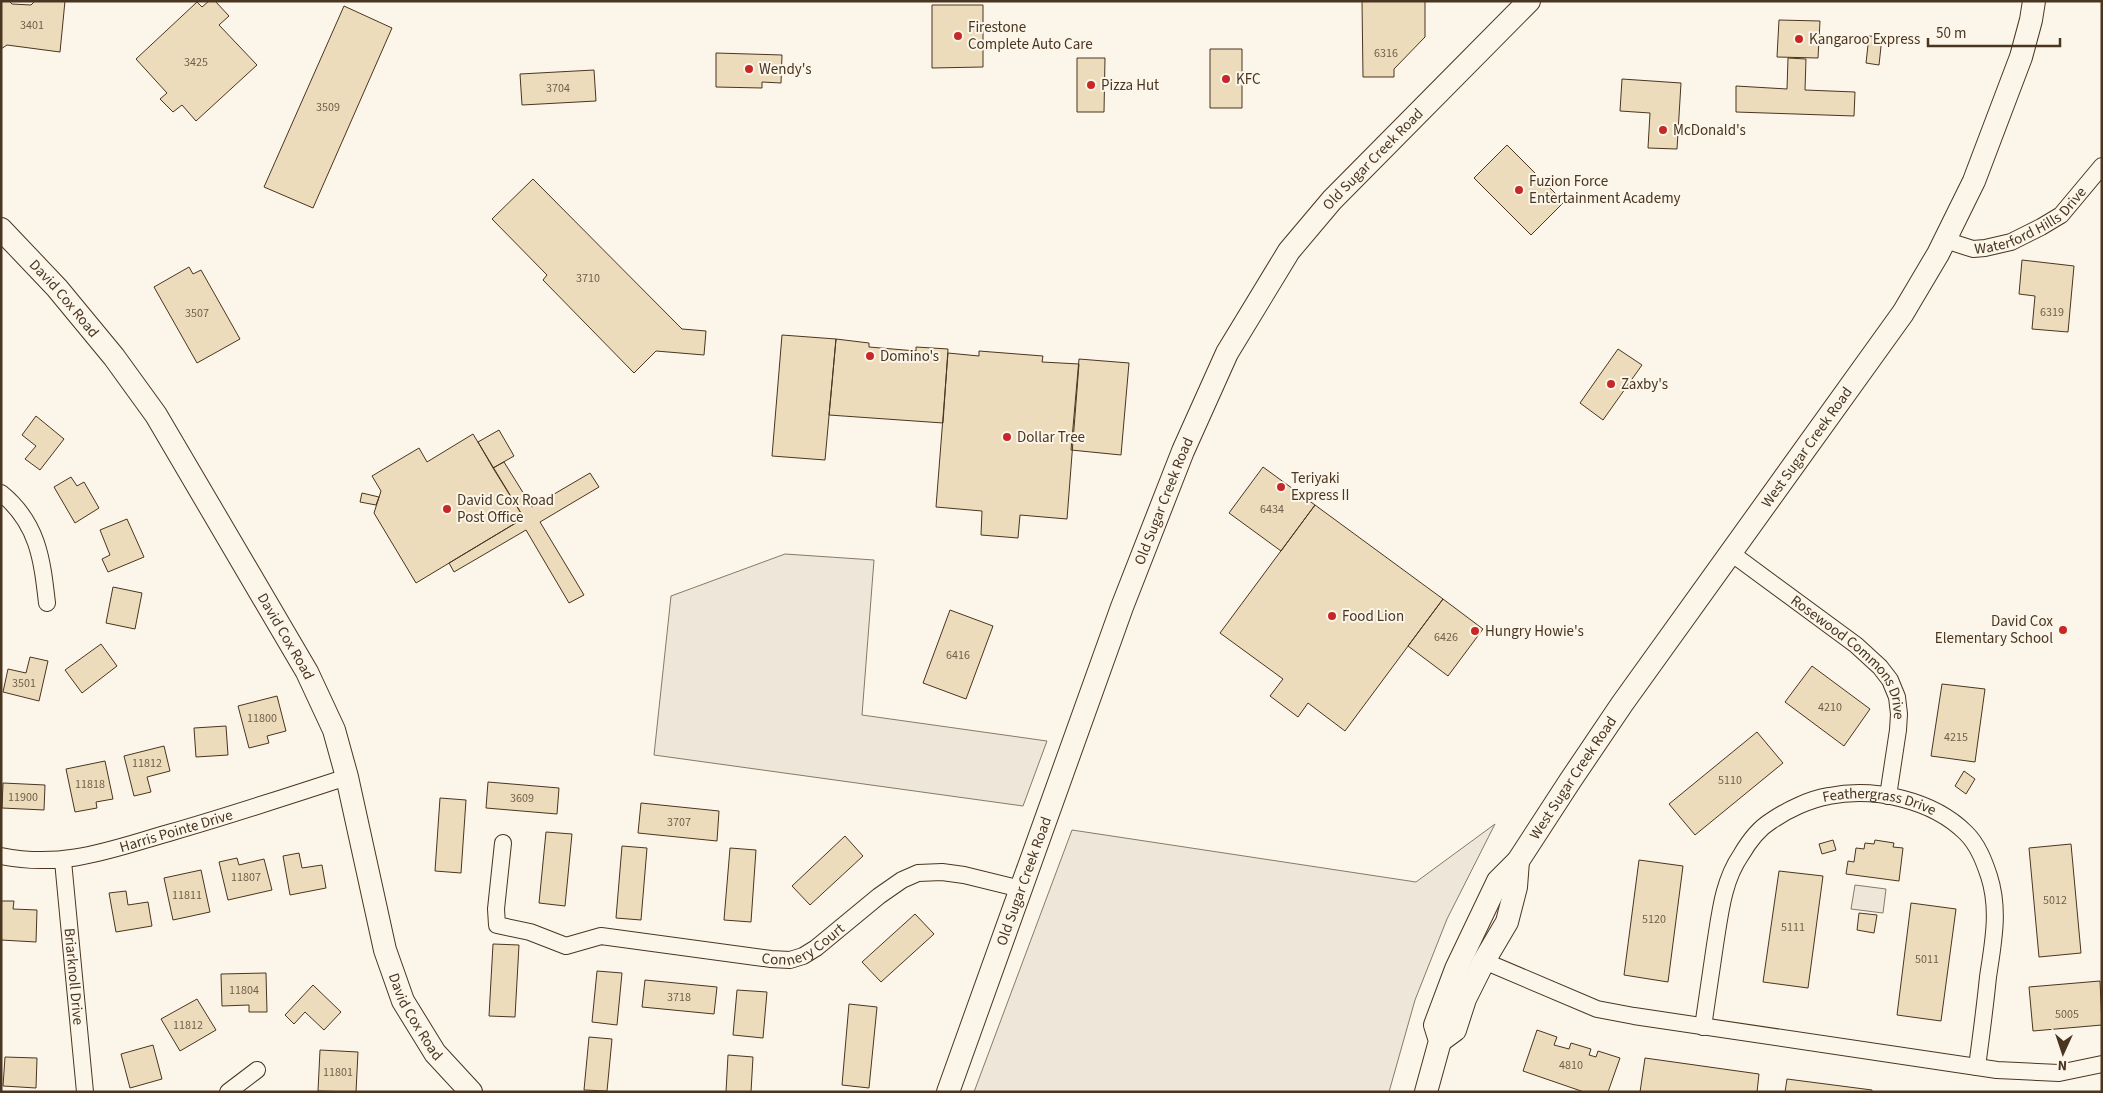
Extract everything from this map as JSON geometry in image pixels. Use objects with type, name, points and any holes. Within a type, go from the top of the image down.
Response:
[{"type":"main road","name":"Old Sugar Creek Road","points":[[948,1092],[1122,608],[1183,451],[1227,352],[1289,251],[1332,200],[1529,1]]},
{"type":"main road","name":"West Sugar Creek Road","points":[[1426,1092],[1440,1042],[1435,1025],[1456,969],[1498,881],[1518,861],[1582,762],[1903,313],[1945,240],[1974,181],[2021,57],[2034,1]]},
{"type":"main road","name":"David Cox Road","points":[[1,228],[57,288],[108,349],[156,415],[307,672],[334,730],[347,777],[385,950],[403,1001],[435,1053],[471,1092]]},
{"type":"main road","name":"West Sugar Creek Road","points":[[1440,1042],[1455,1030],[1465,999],[1484,961],[1507,922],[1516,887],[1518,861]]},
{"type":"street","name":"Waterford Hills Drive","points":[[1945,240],[1973,248],[1985,248],[2011,242],[2061,216],[2102,166]]},
{"type":"street","points":[[1,493],[16,507],[35,537],[42,559],[47,603]]},
{"type":"street","name":"Rosewood Commons Drive","points":[[1731,553],[1856,645],[1880,667],[1890,680],[1897,696],[1899,722],[1888,796]]},
{"type":"street","name":"Harris Pointe Drive","points":[[1,856],[39,861],[82,858],[215,819],[347,777]]},
{"type":"street","name":"Feathergrass Drive","points":[[1703,1027],[1721,908],[1728,879],[1740,856],[1754,837],[1770,822],[1800,806],[1828,796],[1858,792],[1888,796],[1924,806],[1945,817],[1967,834],[1980,852],[1990,878],[1996,905],[1977,1067]]},
{"type":"street","name":"Connery Court","points":[[503,843],[496,909],[497,925],[530,932],[566,946],[601,936],[790,960],[803,956],[816,948],[878,896],[902,880],[918,873],[942,872],[964,875],[1021,889]]},
{"type":"street","name":"Briarknoll Drive","points":[[63,860],[85,1092]]},
{"type":"street","points":[[1484,961],[1597,1009],[1703,1027],[1977,1067],[2060,1073],[2102,1064]]},
{"type":"street","points":[[228,1092],[257,1070]]},
{"type":"shaded area","points":[[785,554],[874,560],[862,715],[1047,741],[1023,806],[654,755],[671,596]]},
{"type":"shaded area","points":[[1495,824],[1447,919],[1415,1000],[1389,1092],[974,1092],[1072,830],[1416,882]]},
{"type":"shaded area","points":[[1855,885],[1886,889],[1883,913],[1851,909]]},
{"type":"building","points":[[1,1],[9,1],[12,4],[31,5],[35,1],[65,1],[60,52],[7,45],[1,49]]},
{"type":"building","points":[[209,1],[215,1],[229,16],[219,25],[257,65],[196,121],[182,105],[173,112],[160,99],[167,93],[136,59],[197,2],[202,7]]},
{"type":"building","points":[[1362,1],[1425,1],[1425,37],[1394,69],[1394,77],[1363,77]]},
{"type":"building","name":"Firestone Complete Auto Care","points":[[932,5],[983,5],[983,67],[932,68]]},
{"type":"building","points":[[344,6],[392,28],[313,208],[264,187]]},
{"type":"building","name":"Kangaroo Express","points":[[1779,20],[1820,21],[1818,58],[1777,57]]},
{"type":"building","points":[[1869,36],[1882,37],[1879,65],[1866,63]]},
{"type":"building","name":"KFC","points":[[1210,49],[1242,49],[1242,108],[1210,108]]},
{"type":"building","name":"Wendy's","points":[[716,53],[782,55],[781,83],[762,82],[762,88],[716,87]]},
{"type":"building","name":"Pizza Hut","points":[[1077,58],[1105,58],[1104,112],[1077,112]]},
{"type":"building","points":[[1788,58],[1806,59],[1805,90],[1855,92],[1854,116],[1736,112],[1736,86],[1787,89]]},
{"type":"building","points":[[594,70],[596,101],[522,105],[520,74]]},
{"type":"building","name":"McDonald's","points":[[1622,79],[1681,83],[1677,149],[1648,148],[1650,113],[1620,111]]},
{"type":"building","name":"Fuzion Force Entertainment Academy","points":[[1507,145],[1564,202],[1531,235],[1474,178]]},
{"type":"building","points":[[533,179],[682,329],[706,331],[704,355],[656,351],[634,373],[543,280],[547,275],[492,219]]},
{"type":"building","points":[[2022,260],[2074,266],[2068,332],[2032,329],[2035,296],[2019,294]]},
{"type":"building","points":[[189,267],[193,274],[201,270],[240,339],[197,363],[154,287]]},
{"type":"building","points":[[782,335],[836,339],[825,460],[772,456]]},
{"type":"building","points":[[836,339],[869,343],[869,347],[916,351],[916,347],[948,349],[943,423],[829,415]]},
{"type":"building","name":"Zaxby's","points":[[1618,349],[1642,365],[1603,420],[1580,403]]},
{"type":"building","name":"Dollar Tree","points":[[979,351],[1043,356],[1042,362],[1079,364],[1067,519],[1020,515],[1018,538],[981,535],[982,511],[936,507],[948,353],[979,356]]},
{"type":"building","points":[[1079,359],[1129,363],[1121,455],[1071,450]]},
{"type":"building","points":[[36,416],[64,439],[40,470],[25,459],[36,446],[22,435]]},
{"type":"building","points":[[499,430],[514,456],[493,468],[478,442]]},
{"type":"building","name":"David Cox Road Post Office","points":[[473,434],[524,518],[416,583],[374,513],[381,491],[372,476],[419,448],[427,462]]},
{"type":"building","points":[[504,462],[532,507],[590,473],[599,487],[540,522],[584,595],[569,603],[526,530],[454,572],[449,563],[524,518],[493,468]]},
{"type":"building","points":[[1263,467],[1315,505],[1281,551],[1229,513]]},
{"type":"building","points":[[71,477],[77,486],[84,482],[99,508],[75,523],[54,487]]},
{"type":"building","points":[[362,493],[379,497],[376,505],[360,502]]},
{"type":"building","name":"Food Lion","points":[[1315,505],[1443,599],[1345,731],[1308,703],[1298,717],[1270,696],[1283,679],[1220,633]]},
{"type":"building","points":[[127,519],[144,557],[108,572],[102,559],[110,555],[100,530]]},
{"type":"building","points":[[113,587],[142,593],[135,629],[106,623]]},
{"type":"building","points":[[1443,599],[1483,629],[1448,676],[1408,646]]},
{"type":"building","points":[[950,610],[993,626],[966,699],[923,683]]},
{"type":"building","points":[[101,644],[117,666],[82,693],[65,670]]},
{"type":"building","points":[[30,657],[48,661],[39,701],[3,692],[8,669],[26,673]]},
{"type":"building","points":[[1812,666],[1870,709],[1844,746],[1785,702]]},
{"type":"building","points":[[1942,684],[1985,689],[1975,762],[1931,756]]},
{"type":"building","points":[[277,696],[286,731],[267,736],[269,743],[249,748],[238,706]]},
{"type":"building","points":[[226,726],[228,755],[196,757],[194,728]]},
{"type":"building","points":[[1757,732],[1783,763],[1695,835],[1669,804]]},
{"type":"building","points":[[164,746],[170,771],[147,777],[151,792],[134,796],[124,756]]},
{"type":"building","points":[[105,761],[113,799],[96,802],[97,808],[75,812],[66,769]]},
{"type":"building","points":[[1964,771],[1975,779],[1966,794],[1955,786]]},
{"type":"building","points":[[488,782],[559,788],[557,814],[486,808]]},
{"type":"building","points":[[3,783],[45,785],[44,810],[2,808]]},
{"type":"building","points":[[440,798],[466,800],[461,873],[435,871]]},
{"type":"building","points":[[641,803],[719,811],[717,841],[638,833]]},
{"type":"building","points":[[546,832],[572,834],[565,906],[539,903]]},
{"type":"building","points":[[845,836],[863,856],[810,905],[792,886]]},
{"type":"building","points":[[1833,840],[1836,850],[1822,854],[1819,844]]},
{"type":"building","points":[[1875,840],[1894,843],[1893,847],[1903,848],[1899,881],[1846,874],[1848,861],[1854,862],[1856,848],[1864,849],[1865,843],[1874,844]]},
{"type":"building","points":[[2071,844],[2081,953],[2039,957],[2029,848]]},
{"type":"building","points":[[622,846],[647,848],[641,920],[616,918]]},
{"type":"building","points":[[730,848],[756,850],[751,922],[724,920]]},
{"type":"building","points":[[299,853],[302,868],[322,865],[326,888],[290,895],[283,856]]},
{"type":"building","points":[[237,858],[239,865],[264,859],[272,890],[228,900],[219,862]]},
{"type":"building","points":[[1639,860],[1683,866],[1668,982],[1624,975]]},
{"type":"building","points":[[201,870],[210,912],[173,920],[164,878]]},
{"type":"building","points":[[1779,871],[1823,876],[1808,988],[1763,982]]},
{"type":"building","points":[[126,891],[128,905],[148,902],[152,926],[116,932],[109,893]]},
{"type":"building","points":[[1,901],[14,901],[13,909],[37,910],[36,942],[1,940]]},
{"type":"building","points":[[1911,903],[1956,909],[1941,1021],[1897,1015]]},
{"type":"building","points":[[1859,913],[1877,915],[1874,933],[1857,930]]},
{"type":"building","points":[[915,914],[934,934],[881,982],[862,962]]},
{"type":"building","points":[[493,944],[519,945],[515,1017],[489,1016]]},
{"type":"building","points":[[597,971],[622,973],[617,1025],[592,1022]]},
{"type":"building","points":[[266,973],[267,1012],[249,1012],[249,1005],[222,1006],[221,974]]},
{"type":"building","points":[[645,980],[717,987],[714,1014],[642,1007]]},
{"type":"building","points":[[2100,981],[2102,1025],[2033,1031],[2029,987]]},
{"type":"building","points":[[313,985],[341,1012],[324,1030],[305,1012],[294,1024],[285,1015]]},
{"type":"building","points":[[737,990],[767,992],[763,1038],[733,1035]]},
{"type":"building","points":[[197,999],[216,1030],[180,1051],[161,1019]]},
{"type":"building","points":[[849,1004],[877,1007],[869,1088],[842,1085]]},
{"type":"building","points":[[1537,1030],[1557,1037],[1554,1045],[1569,1049],[1571,1043],[1591,1049],[1589,1055],[1596,1057],[1598,1051],[1620,1058],[1608,1092],[1584,1092],[1523,1071]]},
{"type":"building","points":[[589,1037],[612,1039],[607,1091],[584,1090]]},
{"type":"building","points":[[153,1045],[162,1079],[130,1088],[121,1054]]},
{"type":"building","points":[[320,1050],[358,1052],[356,1092],[318,1091]]},
{"type":"building","points":[[728,1055],[753,1057],[751,1092],[726,1092]]},
{"type":"building","points":[[5,1057],[37,1058],[36,1088],[3,1086]]},
{"type":"building","points":[[1645,1058],[1759,1074],[1757,1092],[1640,1092]]},
{"type":"building","points":[[1787,1079],[1872,1090],[1872,1092],[1785,1092]]},
{"type":"place","name":"Firestone Complete Auto Care","points":[[958,36]]},
{"type":"place","name":"Kangaroo Express","points":[[1799,39]]},
{"type":"place","name":"Wendy's","points":[[749,69]]},
{"type":"place","name":"KFC","points":[[1226,79]]},
{"type":"place","name":"Pizza Hut","points":[[1091,85]]},
{"type":"place","name":"McDonald's","points":[[1663,130]]},
{"type":"place","name":"Fuzion Force Entertainment Academy","points":[[1519,190]]},
{"type":"place","name":"Domino's","points":[[870,356]]},
{"type":"place","name":"Zaxby's","points":[[1611,384]]},
{"type":"place","name":"Dollar Tree","points":[[1007,437]]},
{"type":"place","name":"Teriyaki Express II","points":[[1281,487]]},
{"type":"place","name":"David Cox Road Post Office","points":[[447,509]]},
{"type":"place","name":"Food Lion","points":[[1332,616]]},
{"type":"place","name":"David Cox Elementary School","points":[[2063,630]]},
{"type":"place","name":"Hungry Howie's","points":[[1475,631]]}]
